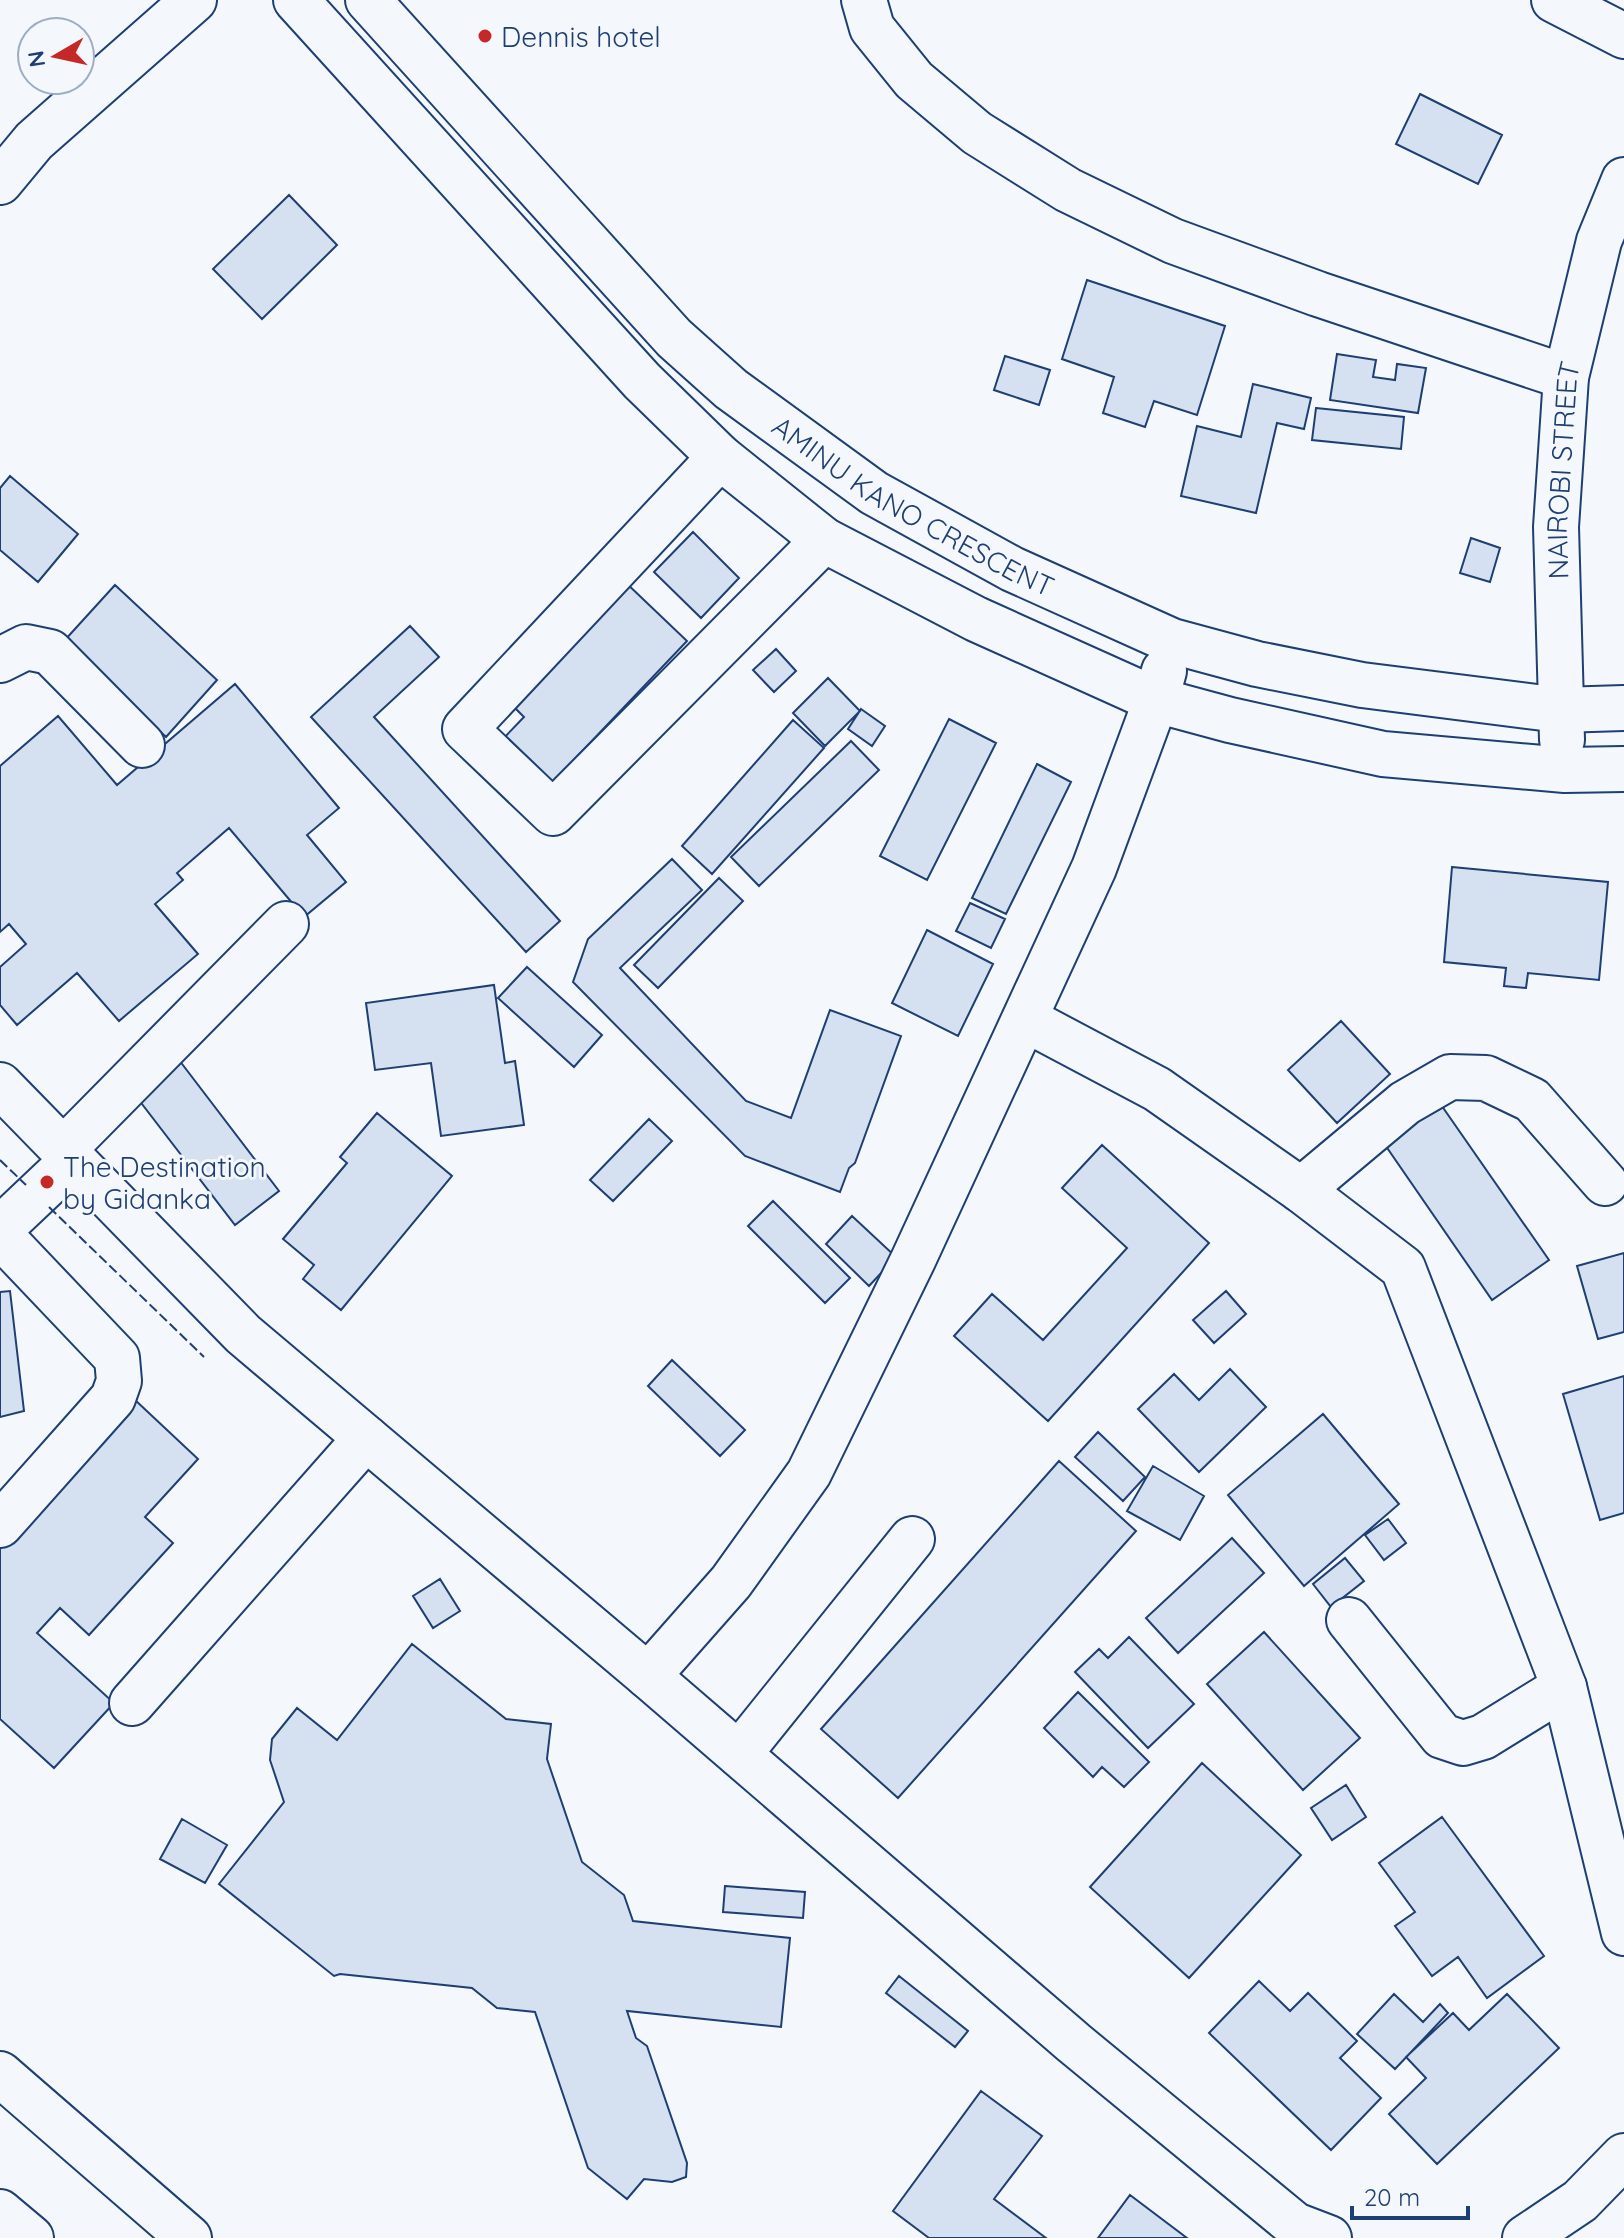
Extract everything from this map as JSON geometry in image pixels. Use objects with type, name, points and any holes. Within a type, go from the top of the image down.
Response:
[{"type":"main road","points":[[0,182],[34,141],[194,0]]},
{"type":"main road","points":[[296,0],[642,381],[720,457],[824,540],[976,619],[1156,700],[1383,754],[1565,770],[1624,769]]},
{"type":"main road","name":"AMINU KANO CRESCENT","points":[[368,0],[674,338],[731,389],[874,493],[1012,569],[1172,641],[1257,664],[1362,685],[1560,710],[1624,708]]},
{"type":"main road","points":[[864,0],[872,28],[914,80],[977,133],[1068,190],[1173,241],[1318,294],[1566,377]]},
{"type":"main road","points":[[1554,0],[1624,36]]},
{"type":"main road","name":"NAIROBI STREET","points":[[1565,770],[1560,710],[1556,527],[1566,377],[1599,241],[1624,180]]},
{"type":"main road","points":[[720,457],[465,729],[553,813],[824,540]]},
{"type":"main road","points":[[648,1676],[731,1582],[809,1473],[913,1260],[1094,868],[1156,700],[1172,641]]},
{"type":"main road","points":[[0,660],[26,647],[50,652],[142,745]]},
{"type":"main road","points":[[0,1525],[113,1398],[119,1381],[117,1358],[0,1232],[68,1155],[286,924]]},
{"type":"main road","points":[[1025,1019],[1157,1089],[1301,1190],[1403,1268],[1564,1687],[1624,1933]]},
{"type":"main road","points":[[1301,1190],[1405,1103],[1450,1077],[1486,1078],[1532,1100],[1605,1183]]},
{"type":"main road","points":[[0,1085],[243,1334],[648,1676],[1074,2043],[1295,2225],[1329,2238]]},
{"type":"main road","points":[[132,1703],[366,1438]]},
{"type":"main road","points":[[739,1754],[912,1539]]},
{"type":"main road","points":[[1349,1620],[1442,1736],[1463,1743],[1483,1737],[1564,1687]]},
{"type":"main road","points":[[0,2074],[189,2238]]},
{"type":"main road","points":[[0,2111],[94,2156]]},
{"type":"main road","points":[[1525,2238],[1580,2201],[1624,2156]]},
{"type":"main road","points":[[0,2212],[31,2238]]},
{"type":"building","points":[[1420,94],[1502,135],[1478,184],[1396,144]]},
{"type":"building","points":[[289,195],[337,245],[262,319],[213,269]]},
{"type":"building","points":[[1087,280],[1225,326],[1197,415],[1154,401],[1145,427],[1103,413],[1114,377],[1062,359]]},
{"type":"building","points":[[1337,354],[1376,360],[1373,377],[1395,380],[1397,364],[1426,368],[1418,413],[1330,400]]},
{"type":"building","points":[[1005,356],[1050,370],[1039,405],[994,390]]},
{"type":"building","points":[[1253,384],[1311,398],[1304,429],[1277,423],[1256,513],[1181,496],[1197,426],[1241,437]]},
{"type":"building","points":[[1316,408],[1404,417],[1401,449],[1312,440]]},
{"type":"building","points":[[10,476],[78,534],[38,582],[0,550],[0,488]]},
{"type":"building","points":[[693,532],[739,578],[701,618],[654,572]]},
{"type":"building","points":[[1471,538],[1500,548],[1490,582],[1460,573]]},
{"type":"building","points":[[623,580],[687,641],[548,787],[500,742],[524,717],[508,701]]},
{"type":"building","points":[[115,585],[217,680],[166,737],[64,641]]},
{"type":"building","points":[[410,626],[439,657],[374,717],[560,921],[526,952],[311,717]]},
{"type":"building","points":[[776,649],[796,671],[774,692],[753,670]]},
{"type":"building","points":[[828,678],[860,711],[825,746],[793,713]]},
{"type":"building","points":[[235,684],[339,808],[307,835],[346,882],[304,917],[229,828],[177,873],[183,880],[155,904],[198,954],[119,1021],[77,973],[17,1025],[0,1005],[0,967],[26,944],[9,924],[0,932],[0,766],[58,716],[117,785]]},
{"type":"building","points":[[861,709],[885,726],[872,746],[848,729]]},
{"type":"building","points":[[949,719],[996,743],[927,880],[880,856]]},
{"type":"building","points":[[793,720],[824,748],[712,874],[682,846]]},
{"type":"building","points":[[851,741],[879,770],[759,886],[731,857]]},
{"type":"building","points":[[1037,764],[1071,782],[1006,914],[972,898]]},
{"type":"building","points":[[672,859],[702,890],[620,968],[746,1101],[791,1118],[830,1010],[901,1036],[855,1163],[849,1168],[840,1192],[745,1156],[573,982],[588,939]]},
{"type":"building","points":[[1452,867],[1608,882],[1599,980],[1528,973],[1526,988],[1504,986],[1506,968],[1444,962]]},
{"type":"building","points":[[719,878],[743,901],[658,988],[634,965]]},
{"type":"building","points":[[970,903],[1005,919],[991,948],[956,931]]},
{"type":"building","points":[[927,930],[993,964],[958,1036],[892,1003]]},
{"type":"building","points":[[527,967],[602,1035],[574,1067],[498,998]]},
{"type":"building","points":[[494,985],[505,1063],[515,1061],[524,1125],[441,1136],[431,1063],[375,1070],[366,1003]]},
{"type":"building","points":[[1341,1021],[1390,1074],[1337,1123],[1288,1070]]},
{"type":"building","points":[[176,1056],[279,1191],[235,1225],[132,1091]]},
{"type":"building","points":[[1437,1099],[1549,1260],[1492,1300],[1381,1139]]},
{"type":"building","points":[[377,1113],[452,1176],[341,1310],[303,1279],[314,1265],[283,1239],[347,1163],[340,1157]]},
{"type":"building","points":[[649,1119],[672,1141],[613,1201],[590,1180]]},
{"type":"building","points":[[1102,1145],[1209,1243],[1048,1421],[954,1336],[992,1294],[1043,1340],[1127,1248],[1062,1188]]},
{"type":"building","points":[[773,1201],[850,1278],[825,1303],[748,1226]]},
{"type":"building","points":[[852,1216],[896,1257],[869,1286],[826,1244]]},
{"type":"building","points":[[1624,1253],[1624,1332],[1598,1339],[1577,1266]]},
{"type":"building","points":[[10,1291],[24,1411],[0,1417],[0,1292]]},
{"type":"building","points":[[1226,1291],[1246,1314],[1214,1343],[1193,1320]]},
{"type":"building","points":[[672,1360],[745,1430],[720,1456],[648,1386]]},
{"type":"building","points":[[1230,1369],[1266,1407],[1199,1472],[1138,1409],[1174,1374],[1199,1400]]},
{"type":"building","points":[[1624,1376],[1624,1513],[1600,1520],[1563,1394]]},
{"type":"building","points":[[134,1399],[198,1459],[145,1517],[173,1543],[89,1635],[60,1608],[37,1633],[114,1703],[54,1768],[0,1719],[0,1547]]},
{"type":"building","points":[[1323,1414],[1399,1504],[1304,1586],[1228,1495]]},
{"type":"building","points":[[1098,1432],[1145,1477],[1123,1501],[1075,1457]]},
{"type":"building","points":[[1059,1461],[1136,1531],[898,1798],[821,1729]]},
{"type":"building","points":[[1153,1466],[1204,1496],[1180,1540],[1127,1511]]},
{"type":"building","points":[[1388,1519],[1406,1543],[1384,1560],[1365,1535]]},
{"type":"building","points":[[1232,1538],[1264,1573],[1178,1653],[1146,1618]]},
{"type":"building","points":[[1345,1558],[1364,1581],[1331,1607],[1313,1584]]},
{"type":"building","points":[[440,1579],[460,1611],[433,1628],[413,1596]]},
{"type":"building","points":[[1264,1632],[1360,1738],[1303,1790],[1207,1684]]},
{"type":"building","points":[[1129,1637],[1194,1704],[1148,1748],[1075,1672],[1099,1649],[1108,1658]]},
{"type":"building","points":[[412,1644],[506,1719],[551,1724],[547,1759],[582,1862],[624,1895],[633,1921],[790,1938],[781,2027],[627,2011],[636,2038],[647,2046],[687,2163],[686,2177],[672,2182],[644,2179],[627,2199],[588,2168],[535,2012],[497,2008],[472,1988],[340,1974],[334,1976],[219,1884],[284,1802],[270,1760],[272,1739],[297,1708],[337,1740]]},
{"type":"building","points":[[1078,1692],[1149,1762],[1124,1787],[1102,1767],[1093,1777],[1044,1728]]},
{"type":"building","points":[[1202,1763],[1301,1855],[1189,1978],[1090,1887]]},
{"type":"building","points":[[1346,1785],[1366,1817],[1332,1840],[1311,1808]]},
{"type":"building","points":[[1442,1817],[1544,1956],[1487,1998],[1458,1957],[1432,1976],[1395,1926],[1415,1912],[1379,1863]]},
{"type":"building","points":[[182,1819],[227,1845],[205,1883],[160,1859]]},
{"type":"building","points":[[725,1886],[805,1892],[803,1918],[723,1912]]},
{"type":"building","points":[[899,1976],[968,2031],[955,2047],[886,1993]]},
{"type":"building","points":[[1259,1981],[1290,2011],[1308,1993],[1357,2041],[1340,2058],[1381,2098],[1331,2150],[1209,2033]]},
{"type":"building","points":[[1394,1994],[1423,2022],[1440,2004],[1448,2013],[1395,2069],[1357,2034]]},
{"type":"building","points":[[1507,1994],[1559,2048],[1437,2164],[1389,2114],[1426,2078],[1406,2057],[1453,2013],[1469,2030]]},
{"type":"building","points":[[981,2091],[1042,2136],[994,2199],[1046,2238],[929,2238],[893,2211]]},
{"type":"building","points":[[1130,2195],[1187,2238],[1098,2238]]},
{"type":"fence","points":[[0,1160],[26,1185]]},
{"type":"fence","points":[[49,1207],[204,1357]]},
{"type":"place","name":"Dennis hotel","points":[[485,36]]},
{"type":"place","name":"The Destination by Gidanka","points":[[47,1182]]}]
